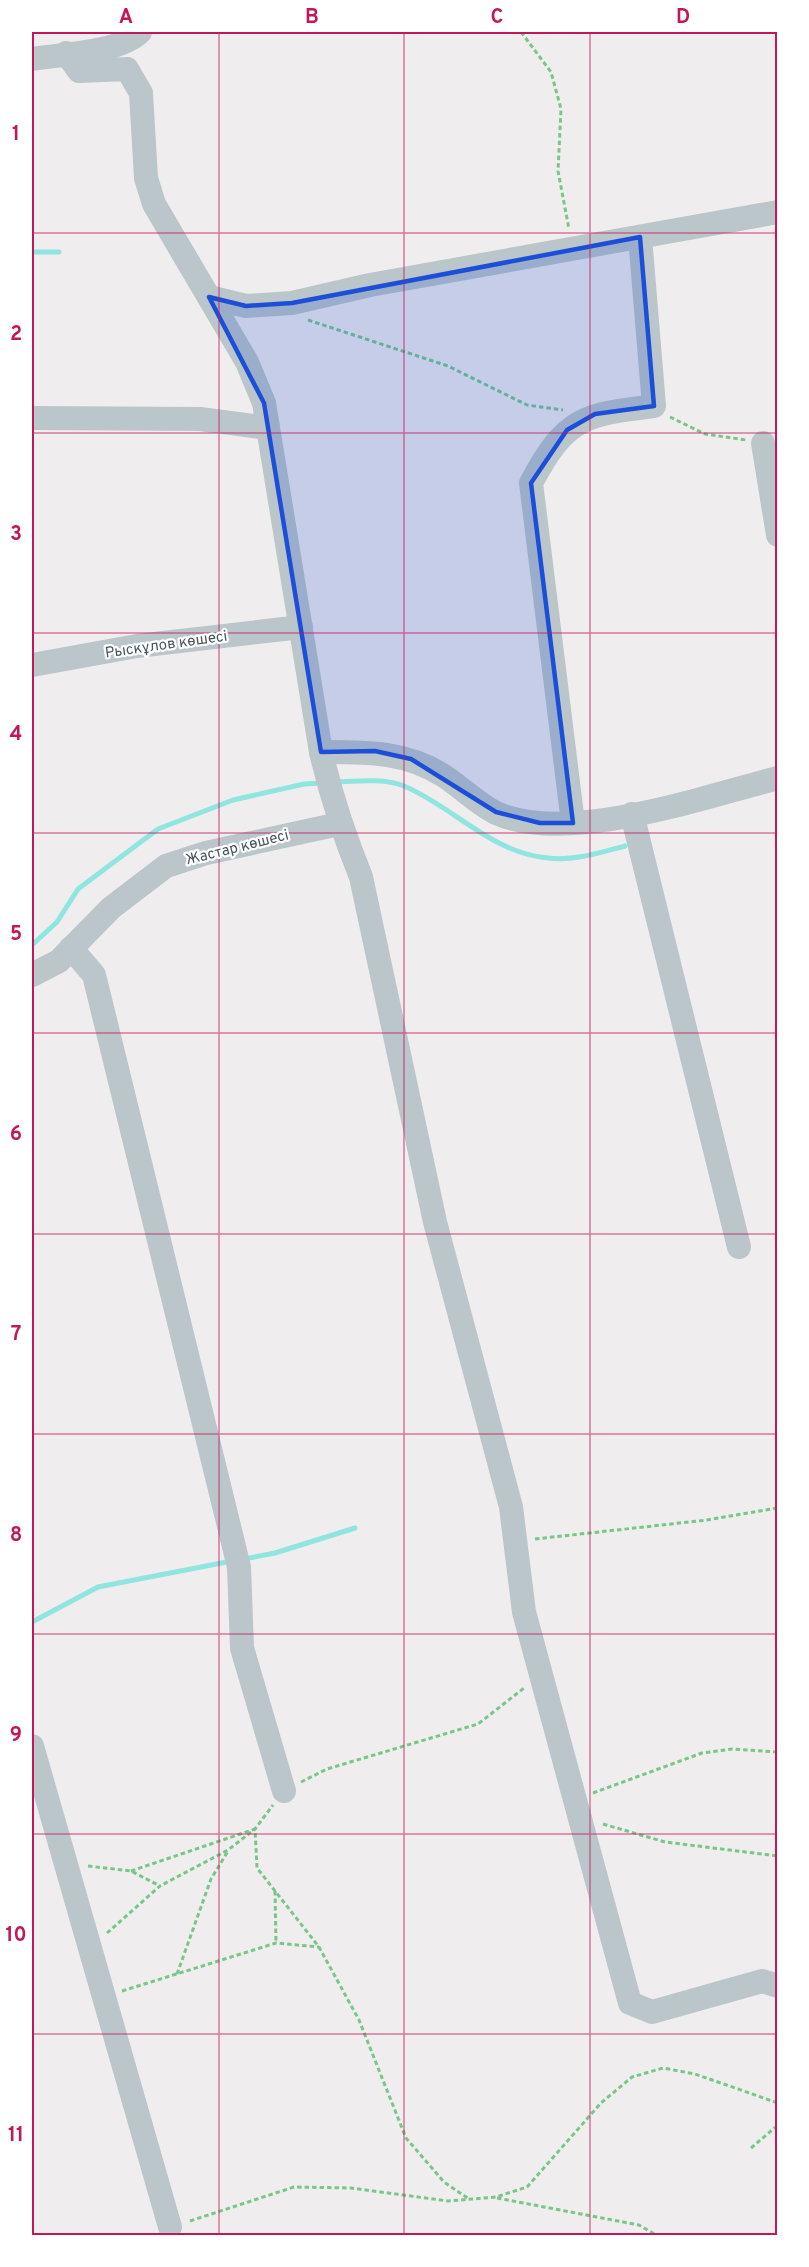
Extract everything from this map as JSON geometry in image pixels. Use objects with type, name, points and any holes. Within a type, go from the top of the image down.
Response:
[{"type":"street","points":[[32,59],[109,47],[133,39],[140,32]]},
{"type":"street","points":[[66,53],[79,71],[127,69],[141,93],[146,178],[154,204],[247,362],[264,403],[321,752],[339,824],[361,877],[435,1222],[511,1508],[524,1612],[630,2003],[652,2012],[762,1981],[777,1986]]},
{"type":"street","points":[[209,297],[246,306],[292,303],[370,285],[777,212]]},
{"type":"street","points":[[573,823],[531,483],[543,459],[567,430],[595,414],[654,406],[640,237]]},
{"type":"street","points":[[32,418],[200,419],[268,428]]},
{"type":"street","points":[[763,443],[777,535]]},
{"type":"street","name":"Рыскұлов көшесі","points":[[32,665],[137,646],[301,627]]},
{"type":"street","points":[[321,752],[375,751],[411,759],[443,775],[496,813],[540,823],[600,822],[777,778]]},
{"type":"street","points":[[632,814],[739,1247]]},
{"type":"street","name":"Жастар көшесі","points":[[32,975],[59,961],[111,908],[166,866],[206,853],[339,824]]},
{"type":"street","points":[[71,948],[94,975],[239,1567],[242,1648],[284,1791]]},
{"type":"street","points":[[32,1746],[170,2227]]},
{"type":"path","points":[[521,32],[551,72],[561,110],[558,171],[573,248]]},
{"type":"path","points":[[299,318],[331,326],[448,366],[527,405],[595,414]]},
{"type":"path","points":[[654,406],[677,421],[705,434],[763,443]]},
{"type":"path","points":[[515,1541],[707,1520],[777,1508]]},
{"type":"path","points":[[90,1948],[160,1886],[228,1850],[255,1829],[284,1791],[327,1769],[478,1724],[508,1702],[540,1673]]},
{"type":"path","points":[[577,1809],[702,1753],[732,1749],[777,1752]]},
{"type":"path","points":[[577,1809],[665,1842],[777,1856]]},
{"type":"path","points":[[131,1871],[255,1829]]},
{"type":"path","points":[[255,1829],[256,1868],[320,1947],[359,2020],[406,2138],[444,2182],[471,2200]]},
{"type":"path","points":[[177,1974],[211,1879],[228,1850]]},
{"type":"path","points":[[65,1863],[131,1871],[160,1886]]},
{"type":"path","points":[[275,1891],[276,1943]]},
{"type":"path","points":[[104,1996],[276,1943],[320,1947]]},
{"type":"path","points":[[170,2227],[294,2187],[351,2188],[448,2201],[496,2198],[527,2187],[601,2103],[632,2077],[663,2068],[695,2074],[777,2103]]},
{"type":"path","points":[[751,2148],[777,2125]]},
{"type":"path","points":[[496,2198],[639,2225],[658,2235]]},
{"type":"highlighted area","points":[[640,237],[654,406],[595,414],[567,430],[531,483],[573,823],[540,823],[496,812],[411,759],[375,751],[321,752],[264,403],[209,297],[246,306],[292,303]]},
{"type":"waterway","points":[[32,252],[59,252]]},
{"type":"waterway","points":[[336,782],[379,781],[404,786],[440,805],[491,839],[527,854],[548,858],[567,858],[586,856],[625,846]]},
{"type":"waterway","points":[[32,945],[57,922],[78,889],[158,829],[233,800],[304,784],[324,783]]},
{"type":"waterway","points":[[244,1559],[275,1553],[355,1528]]},
{"type":"waterway","points":[[32,1622],[98,1587],[232,1561]]}]
